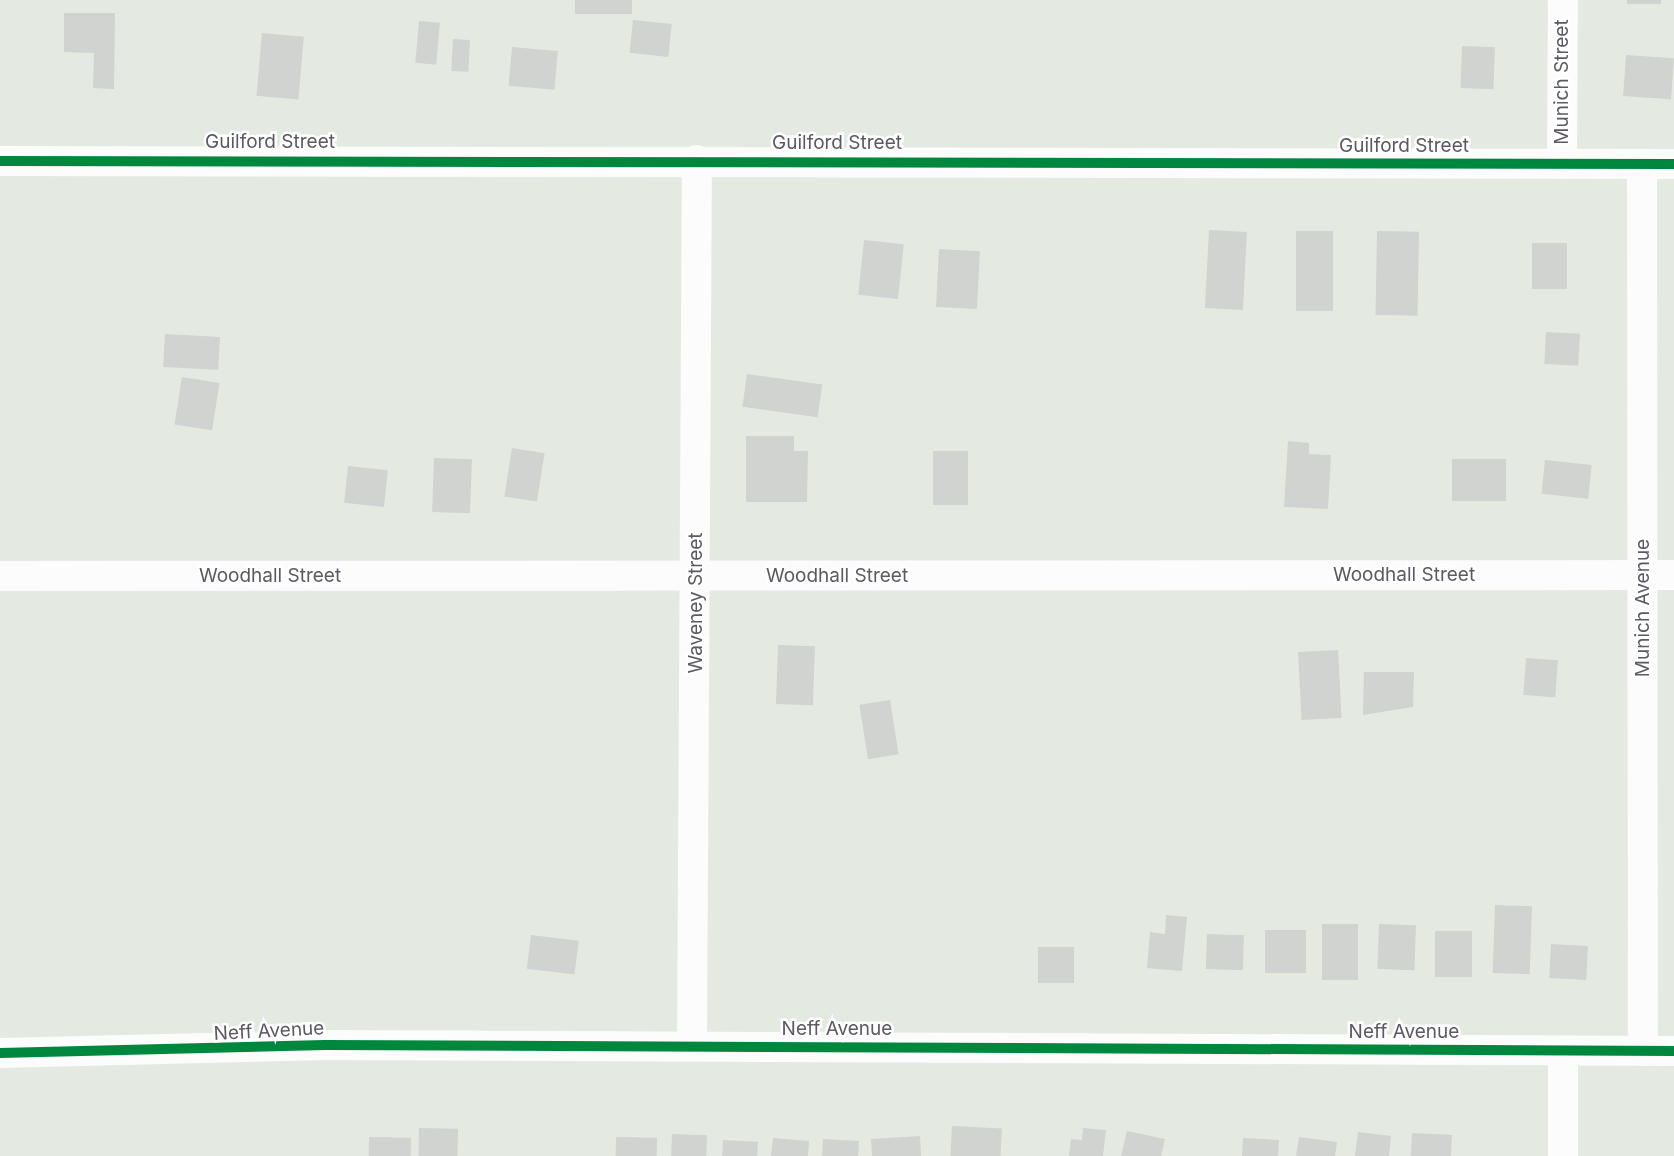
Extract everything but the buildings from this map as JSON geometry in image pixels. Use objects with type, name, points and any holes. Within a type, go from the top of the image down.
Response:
[{"type":"street","name":"Munich Street","points":[[1562,164],[1563,0]]},
{"type":"street","name":"Guilford Street","points":[[0,161],[697,160],[1674,164]]},
{"type":"street","name":"Waveney Street","points":[[692,1045],[697,160]]},
{"type":"street","name":"Munich Avenue","points":[[1642,164],[1643,1051]]},
{"type":"street","name":"Woodhall Street","points":[[0,576],[1674,575]]},
{"type":"street","name":"Neff Avenue","points":[[0,1054],[692,1045],[1674,1051]]},
{"type":"street","points":[[1563,1051],[1563,1156]]},
{"type":"cycle path","points":[[0,161],[1674,164]]},
{"type":"cycle path","points":[[0,1053],[325,1045],[1674,1051]]}]
